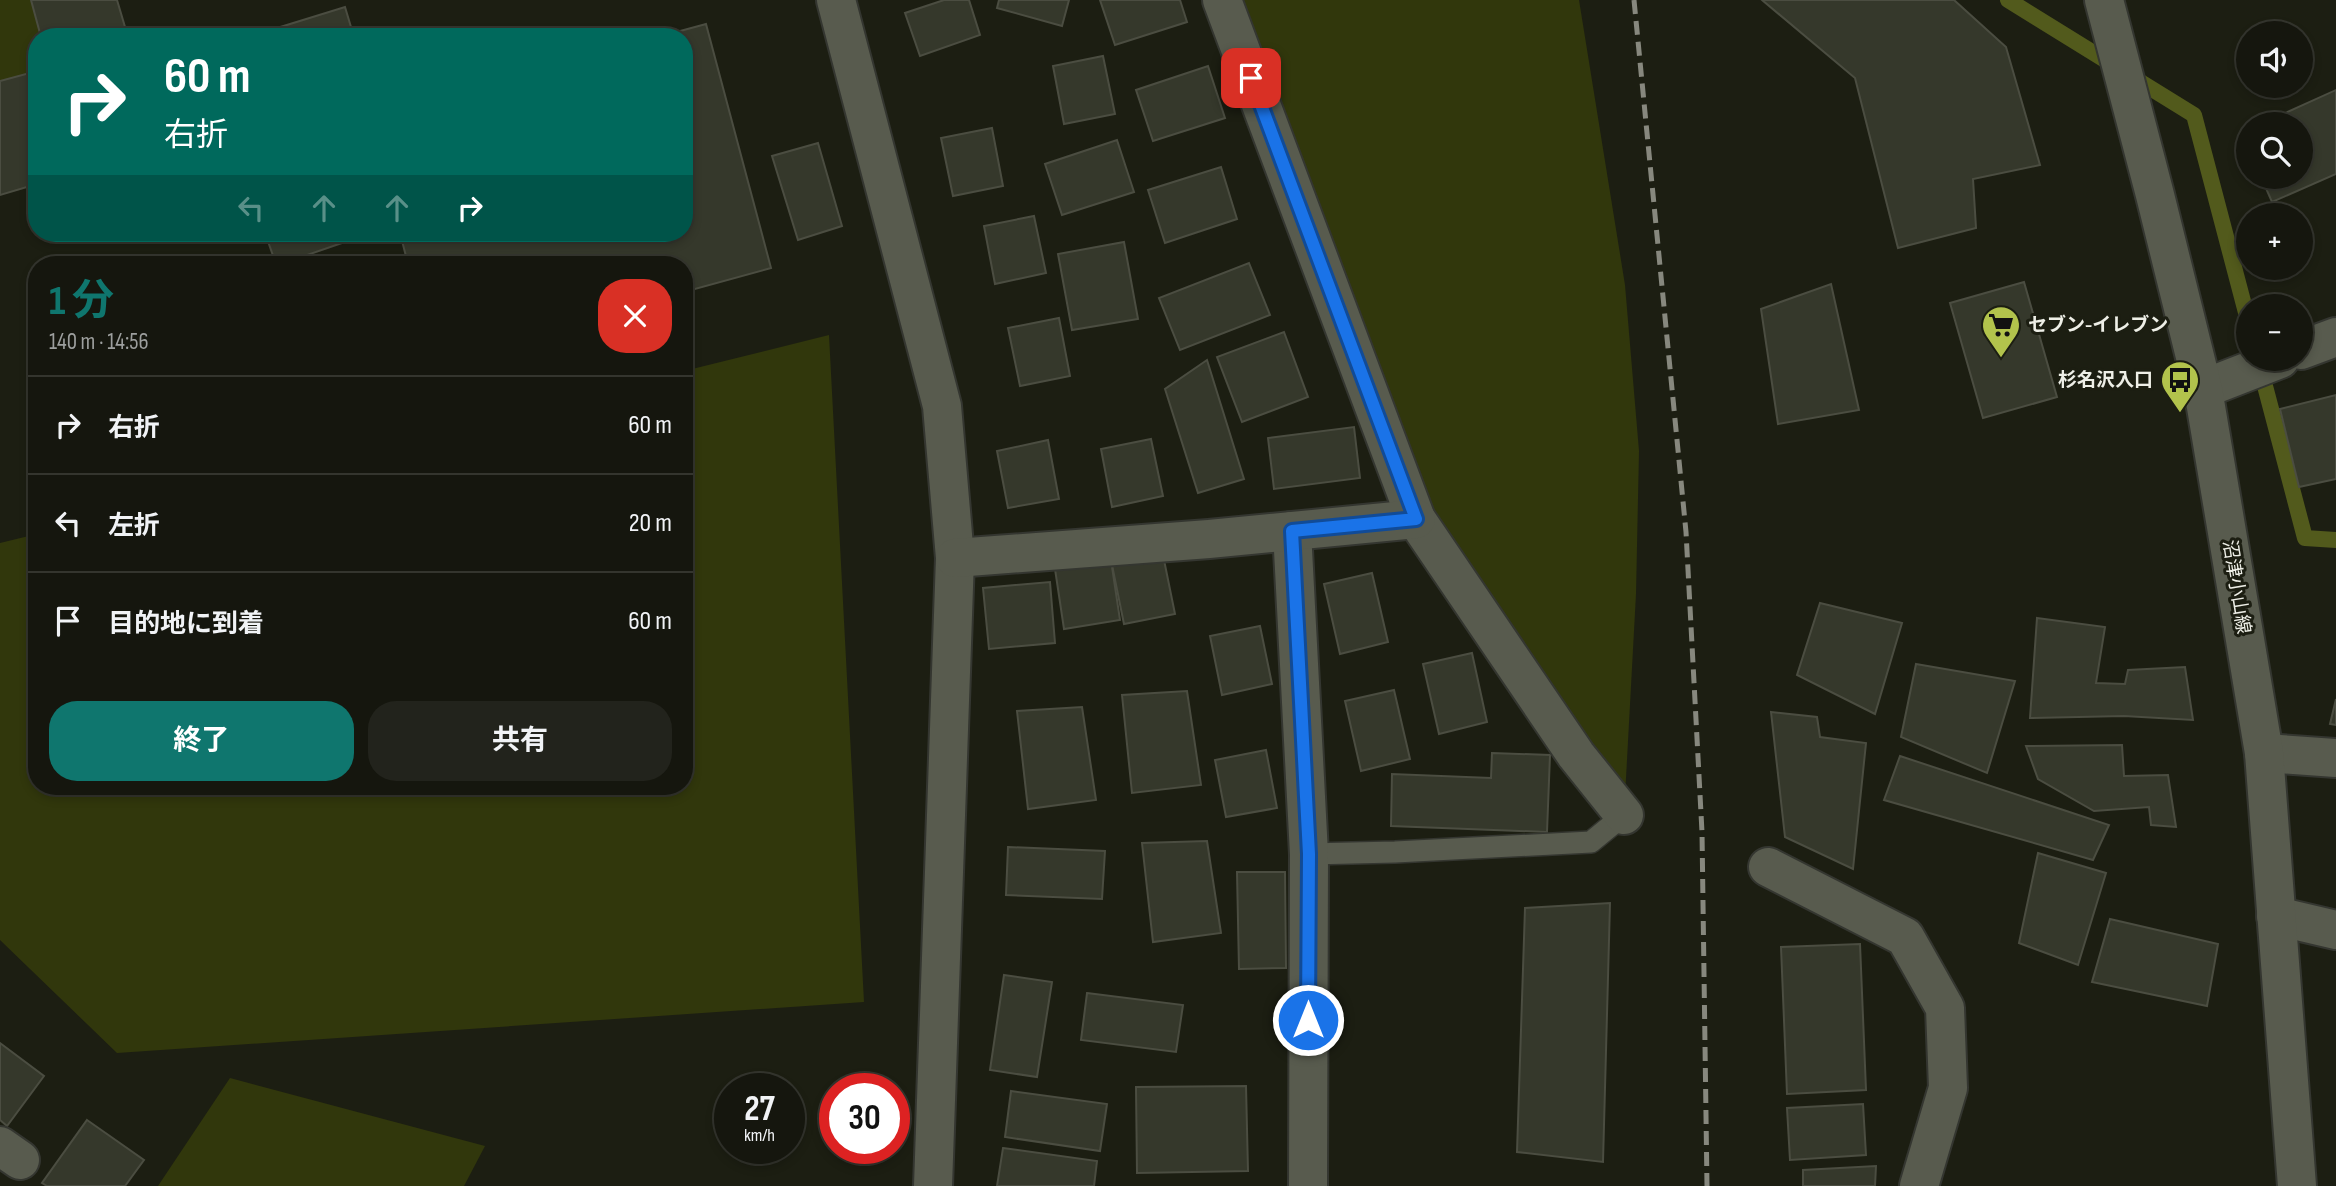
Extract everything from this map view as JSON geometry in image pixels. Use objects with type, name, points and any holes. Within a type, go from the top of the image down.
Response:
[{"type":"street","points":[[836,0],[942,406],[955,558],[933,1186]]},
{"type":"street","points":[[1222,0],[1416,519],[1576,755],[1624,814]]},
{"type":"street","name":"沼津小山線","points":[[2104,0],[2203,389],[2264,754],[2297,1186]]},
{"type":"street","points":[[2313,346],[2336,337]]},
{"type":"street","points":[[2203,389],[2249,371]]},
{"type":"street","points":[[955,558],[1416,519]]},
{"type":"street","points":[[1292,531],[1309,854],[1308,1186]]},
{"type":"street","points":[[2264,754],[2336,758]]},
{"type":"street","points":[[1768,867],[1905,937],[1945,1008],[1948,1088],[1919,1186]]},
{"type":"street","points":[[2276,916],[2336,930]]},
{"type":"lane","points":[[1309,854],[1591,842],[1624,814]]},
{"type":"green space","points":[[0,0],[31,0],[39,28],[28,28],[28,73],[0,81]]},
{"type":"green space","points":[[1229,0],[1579,0],[1625,285],[1639,451],[1636,594],[1624,815],[1439,529]]},
{"type":"green space","points":[[829,335],[864,1002],[117,1053],[0,940],[0,543],[28,536],[28,795],[693,795],[693,369]]},
{"type":"green space","points":[[230,1078],[485,1146],[464,1186],[158,1186]]},
{"type":"building","points":[[31,0],[117,0],[125,28],[39,28]]},
{"type":"building","points":[[944,0],[969,0],[980,35],[920,56],[905,13]]},
{"type":"building","points":[[999,0],[1069,0],[1062,26],[997,8]]},
{"type":"building","points":[[1100,0],[1180,0],[1187,22],[1115,45]]},
{"type":"building","points":[[1762,0],[1954,0],[2006,47],[2040,165],[1973,179],[1976,228],[1898,248],[1855,78]]},
{"type":"building","points":[[345,7],[351,28],[277,28]]},
{"type":"building","points":[[706,24],[771,268],[693,290],[693,256],[406,256],[402,242],[693,242],[691,28]]},
{"type":"building","points":[[1103,56],[1115,114],[1064,124],[1053,66]]},
{"type":"building","points":[[1208,66],[1225,118],[1153,141],[1136,90]]},
{"type":"building","points":[[28,73],[28,187],[0,195],[0,81]]},
{"type":"building","points":[[2336,90],[2336,174],[2313,184],[2313,112],[2287,112]]},
{"type":"building","points":[[992,128],[1003,186],[953,196],[941,138]]},
{"type":"building","points":[[1117,140],[1134,192],[1062,215],[1045,164]]},
{"type":"building","points":[[818,143],[842,226],[798,240],[772,156]]},
{"type":"building","points":[[1221,167],[1237,219],[1165,243],[1148,190]]},
{"type":"building","points":[[2266,189],[2302,189],[2272,202]]},
{"type":"building","points":[[1034,216],[1046,273],[995,284],[984,226]]},
{"type":"building","points":[[268,242],[345,242],[304,256],[273,256]]},
{"type":"building","points":[[1124,242],[1138,319],[1072,330],[1058,254]]},
{"type":"building","points":[[1249,263],[1270,315],[1180,350],[1159,298]]},
{"type":"building","points":[[2024,282],[2057,397],[1983,418],[1950,303]]},
{"type":"building","points":[[1831,284],[1859,410],[1778,424],[1761,309]]},
{"type":"building","points":[[1059,318],[1070,376],[1020,386],[1008,328]]},
{"type":"building","points":[[1284,332],[1308,397],[1242,422],[1217,357]]},
{"type":"building","points":[[1207,360],[1244,479],[1198,493],[1165,389]]},
{"type":"building","points":[[2336,395],[2336,479],[2299,487],[2280,409]]},
{"type":"building","points":[[1354,427],[1360,478],[1274,489],[1268,438]]},
{"type":"building","points":[[1151,439],[1163,496],[1112,507],[1101,449]]},
{"type":"building","points":[[1048,440],[1059,499],[1008,508],[997,451]]},
{"type":"building","points":[[1163,555],[1175,614],[1124,624],[1112,565]]},
{"type":"building","points":[[1111,560],[1120,620],[1064,629],[1055,569]]},
{"type":"building","points":[[1372,573],[1388,642],[1340,654],[1324,584]]},
{"type":"building","points":[[1050,582],[1055,643],[989,649],[983,588]]},
{"type":"building","points":[[1820,603],[1902,623],[1875,714],[1797,675]]},
{"type":"building","points":[[2037,618],[2105,627],[2096,683],[2125,684],[2128,670],[2185,667],[2193,720],[2124,716],[2030,718]]},
{"type":"building","points":[[1260,626],[1272,684],[1222,695],[1210,636]]},
{"type":"building","points":[[1472,653],[1487,722],[1439,734],[1423,664]]},
{"type":"building","points":[[1916,664],[2015,681],[1987,773],[1901,737]]},
{"type":"building","points":[[1394,690],[1410,759],[1361,771],[1345,701]]},
{"type":"building","points":[[1187,691],[1201,785],[1132,793],[1122,695]]},
{"type":"building","points":[[2336,699],[2336,725],[2330,724]]},
{"type":"building","points":[[1082,707],[1096,800],[1028,809],[1017,711]]},
{"type":"building","points":[[1771,712],[1817,717],[1820,737],[1866,743],[1853,869],[1785,837]]},
{"type":"building","points":[[2122,745],[2124,776],[2168,775],[2176,827],[2151,825],[2149,807],[2094,811],[2038,779],[2026,746]]},
{"type":"building","points":[[1266,750],[1277,808],[1226,817],[1215,760]]},
{"type":"building","points":[[1492,753],[1550,755],[1547,832],[1391,826],[1392,774],[1491,778]]},
{"type":"building","points":[[1900,756],[2109,825],[2093,860],[1884,800]]},
{"type":"building","points":[[1207,841],[1221,933],[1153,942],[1142,843]]},
{"type":"building","points":[[1008,847],[1105,851],[1102,899],[1006,895]]},
{"type":"building","points":[[2038,853],[2106,873],[2078,965],[2019,943]]},
{"type":"building","points":[[1237,872],[1285,872],[1286,968],[1239,969]]},
{"type":"building","points":[[1610,903],[1603,1162],[1517,1152],[1525,908]]},
{"type":"building","points":[[2110,919],[2218,944],[2207,1006],[2092,982]]},
{"type":"building","points":[[1860,944],[1866,1090],[1787,1094],[1781,947]]},
{"type":"building","points":[[1004,975],[1052,982],[1037,1077],[990,1070]]},
{"type":"building","points":[[1087,993],[1183,1005],[1176,1052],[1081,1040]]},
{"type":"building","points":[[0,1043],[44,1076],[7,1126],[0,1120]]},
{"type":"building","points":[[1246,1086],[1248,1171],[1137,1173],[1136,1087]]},
{"type":"building","points":[[1011,1091],[1107,1104],[1100,1151],[1005,1137]]},
{"type":"building","points":[[1863,1104],[1866,1155],[1790,1160],[1787,1108]]},
{"type":"building","points":[[87,1120],[144,1160],[125,1186],[47,1186],[42,1183]]},
{"type":"building","points":[[1003,1148],[1097,1161],[1094,1186],[997,1186]]},
{"type":"building","points":[[1876,1166],[1875,1186],[1803,1186],[1803,1170]]},
{"type":"waterway","points":[[2008,0],[2194,115],[2241,294]]},
{"type":"waterway","points":[[2261,371],[2305,538],[2336,540]]},
{"type":"railway","points":[[1634,0],[1686,532],[1702,832],[1707,1186]]},
{"type":"place","name":"セブン-イレブン","points":[[2001,359]]},
{"type":"place","name":"杉名沢入口","points":[[2180,414]]},
{"type":"route","points":[[1251,78],[1416,519],[1292,531],[1309,854],[1308,1020]]}]
